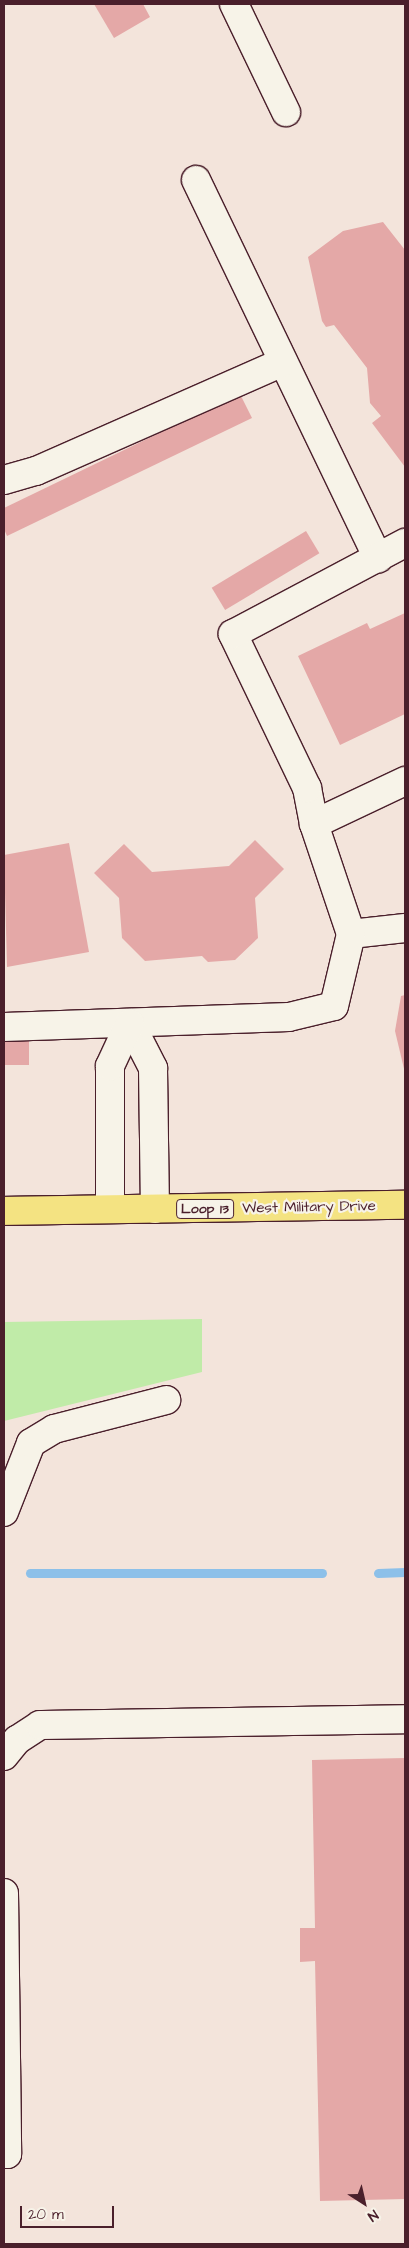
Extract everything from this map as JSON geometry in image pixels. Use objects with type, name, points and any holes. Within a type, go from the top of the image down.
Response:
[{"type":"main road","name":"West Military Drive","points":[[4,1211],[405,1205]]},
{"type":"street","points":[[234,4],[286,112]]},
{"type":"street","points":[[196,180],[378,558]]},
{"type":"street","points":[[4,480],[36,471],[283,362]]},
{"type":"street","points":[[4,1027],[288,1017],[334,1006],[351,934],[314,824],[306,788],[233,634],[405,543]]},
{"type":"street","points":[[314,824],[405,781]]},
{"type":"street","points":[[351,934],[405,928]]},
{"type":"street","points":[[110,1209],[110,1066],[130,1023]]},
{"type":"street","points":[[130,1023],[153,1068],[155,1210]]},
{"type":"street","points":[[4,1512],[31,1443],[54,1429],[166,1400]]},
{"type":"street","points":[[4,1756],[17,1740],[40,1725],[405,1719]]},
{"type":"street","points":[[4,1893],[8,2154],[4,2154]]},
{"type":"green space","points":[[202,1319],[202,1372],[4,1421],[4,1322]]},
{"type":"building","points":[[94,4],[143,4],[150,17],[114,38]]},
{"type":"building","points":[[383,222],[405,250],[405,467],[372,423],[381,416],[370,403],[367,368],[334,325],[326,327],[322,321],[308,257],[343,231]]},
{"type":"building","points":[[240,394],[252,418],[7,536],[4,529],[4,508]]},
{"type":"building","points":[[306,531],[319,553],[225,610],[212,588]]},
{"type":"building","points":[[405,613],[405,714],[340,745],[298,656],[367,623],[370,629]]},
{"type":"building","points":[[255,840],[284,869],[255,898],[258,938],[235,960],[208,962],[202,956],[145,961],[122,938],[119,898],[94,873],[124,844],[152,872],[229,866]]},
{"type":"building","points":[[69,843],[89,952],[7,967],[4,855]]},
{"type":"building","points":[[405,995],[405,1073],[395,1031],[401,996]]},
{"type":"building","points":[[4,1040],[29,1040],[29,1065],[4,1065]]},
{"type":"building","points":[[405,1758],[405,2199],[320,2201],[315,1961],[300,1962],[300,1928],[315,1928],[312,1760]]},
{"type":"waterway","points":[[378,1573],[405,1572]]},
{"type":"waterway","points":[[30,1573],[322,1573]]}]
